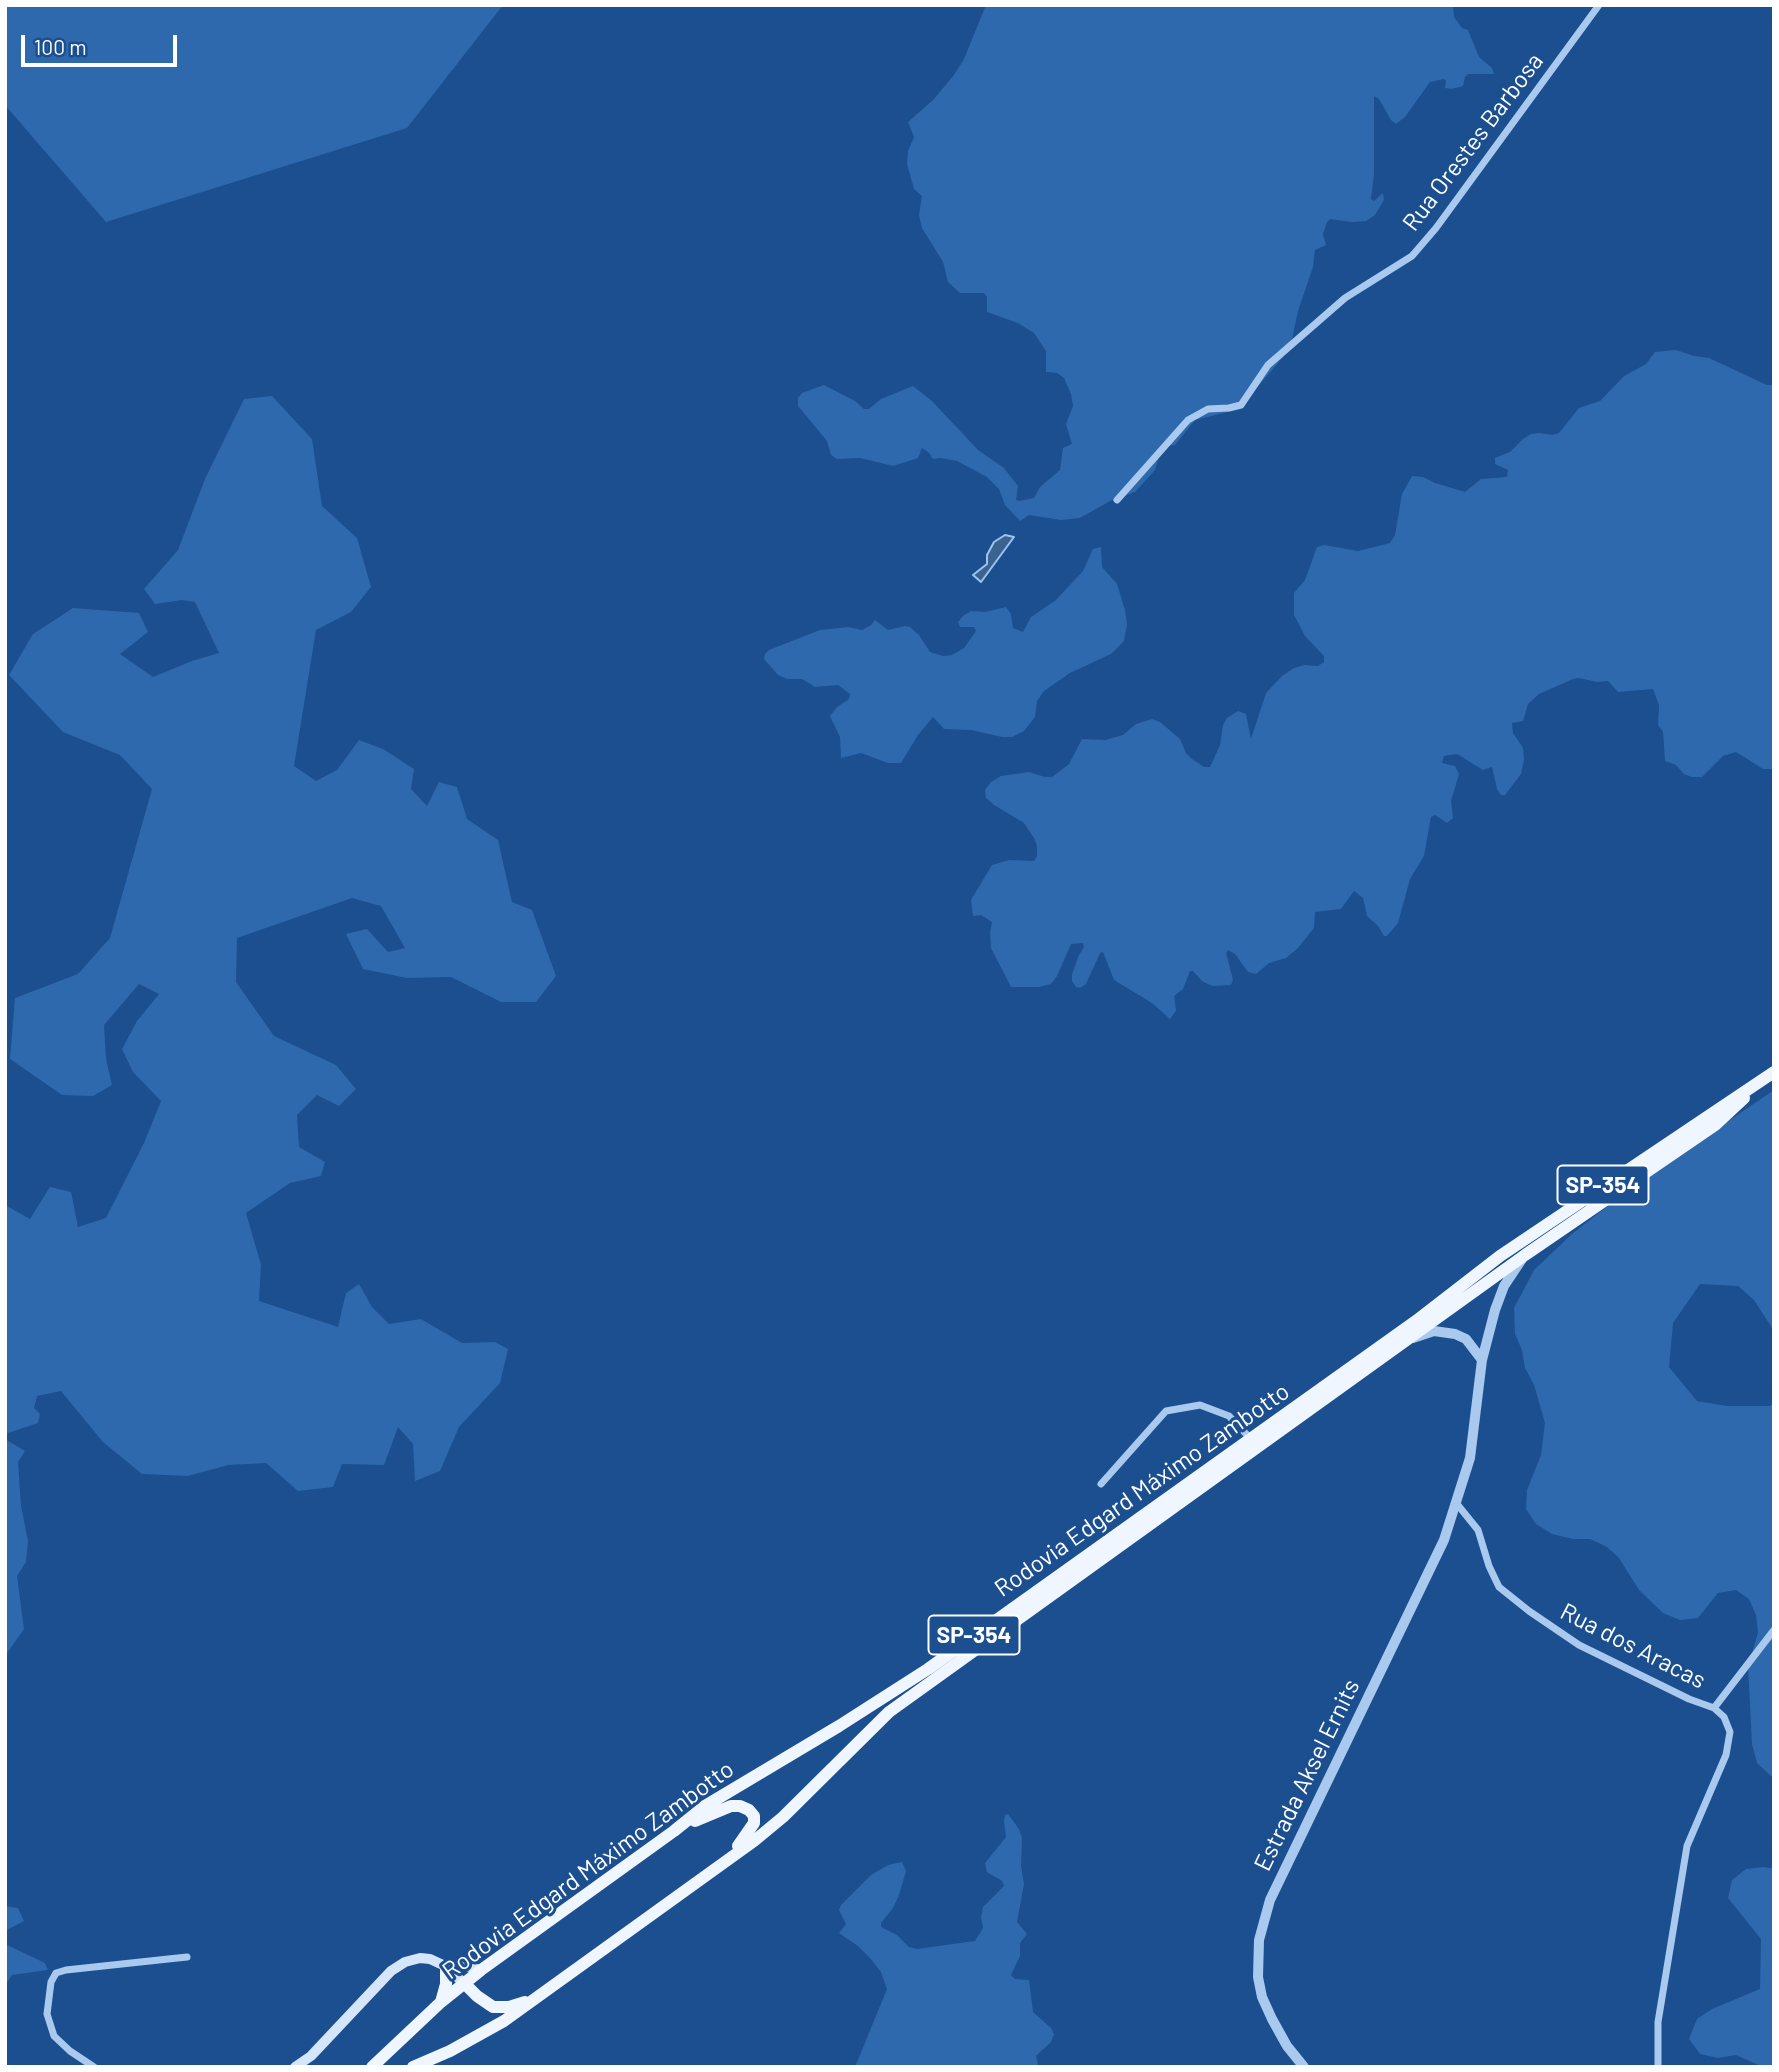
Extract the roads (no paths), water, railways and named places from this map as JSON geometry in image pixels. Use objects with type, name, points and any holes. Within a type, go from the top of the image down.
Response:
[{"type":"main road","name":"Rodovia Edgard Máximo Zambotto","points":[[414,2067],[450,2051],[504,2021],[783,1818],[889,1712],[1525,1255],[1715,1125],[1772,1073]]},
{"type":"main road","name":"Rodovia Edgard Máximo Zambotto","points":[[372,2067],[464,1983],[705,1806],[928,1669],[1416,1321],[1500,1256],[1772,1073]]},
{"type":"main road","points":[[674,1831],[731,1806],[749,1810],[754,1816],[752,1830],[720,1863]]},
{"type":"main road","points":[[295,2067],[317,2050],[381,1981],[410,1959],[424,1958],[444,1966],[481,1970]]},
{"type":"main road","points":[[444,1966],[493,2007],[509,2007],[538,1997]]},
{"type":"main road","points":[[441,2002],[446,1984],[444,1966]]},
{"type":"street","name":"Rua Orestes Barbosa","points":[[1117,500],[1188,420],[1208,409],[1241,405],[1268,365],[1307,330],[1345,298],[1412,256],[1436,228],[1599,5]]},
{"type":"street","name":"Estrada Aksel Ernits","points":[[1304,2067],[1287,2046],[1262,1997],[1258,1977],[1259,1940],[1270,1900],[1444,1540],[1470,1458],[1482,1360],[1495,1310],[1504,1286],[1525,1255]]},
{"type":"street","points":[[1410,1339],[1434,1331],[1455,1334],[1466,1339],[1482,1360]]},
{"type":"street","points":[[1101,1484],[1166,1411],[1200,1405],[1229,1416],[1250,1438]]},
{"type":"street","name":"Rua dos Aracas","points":[[1457,1504],[1478,1530],[1489,1566],[1499,1587],[1579,1645],[1689,1699],[1714,1708],[1724,1717],[1730,1732],[1726,1755],[1687,1846],[1658,2022],[1658,2067]]},
{"type":"street","points":[[1714,1708],[1774,1630]]},
{"type":"street","points":[[94,2067],[69,2051],[54,2036],[47,2014],[51,1982],[56,1973],[187,1957]]}]
